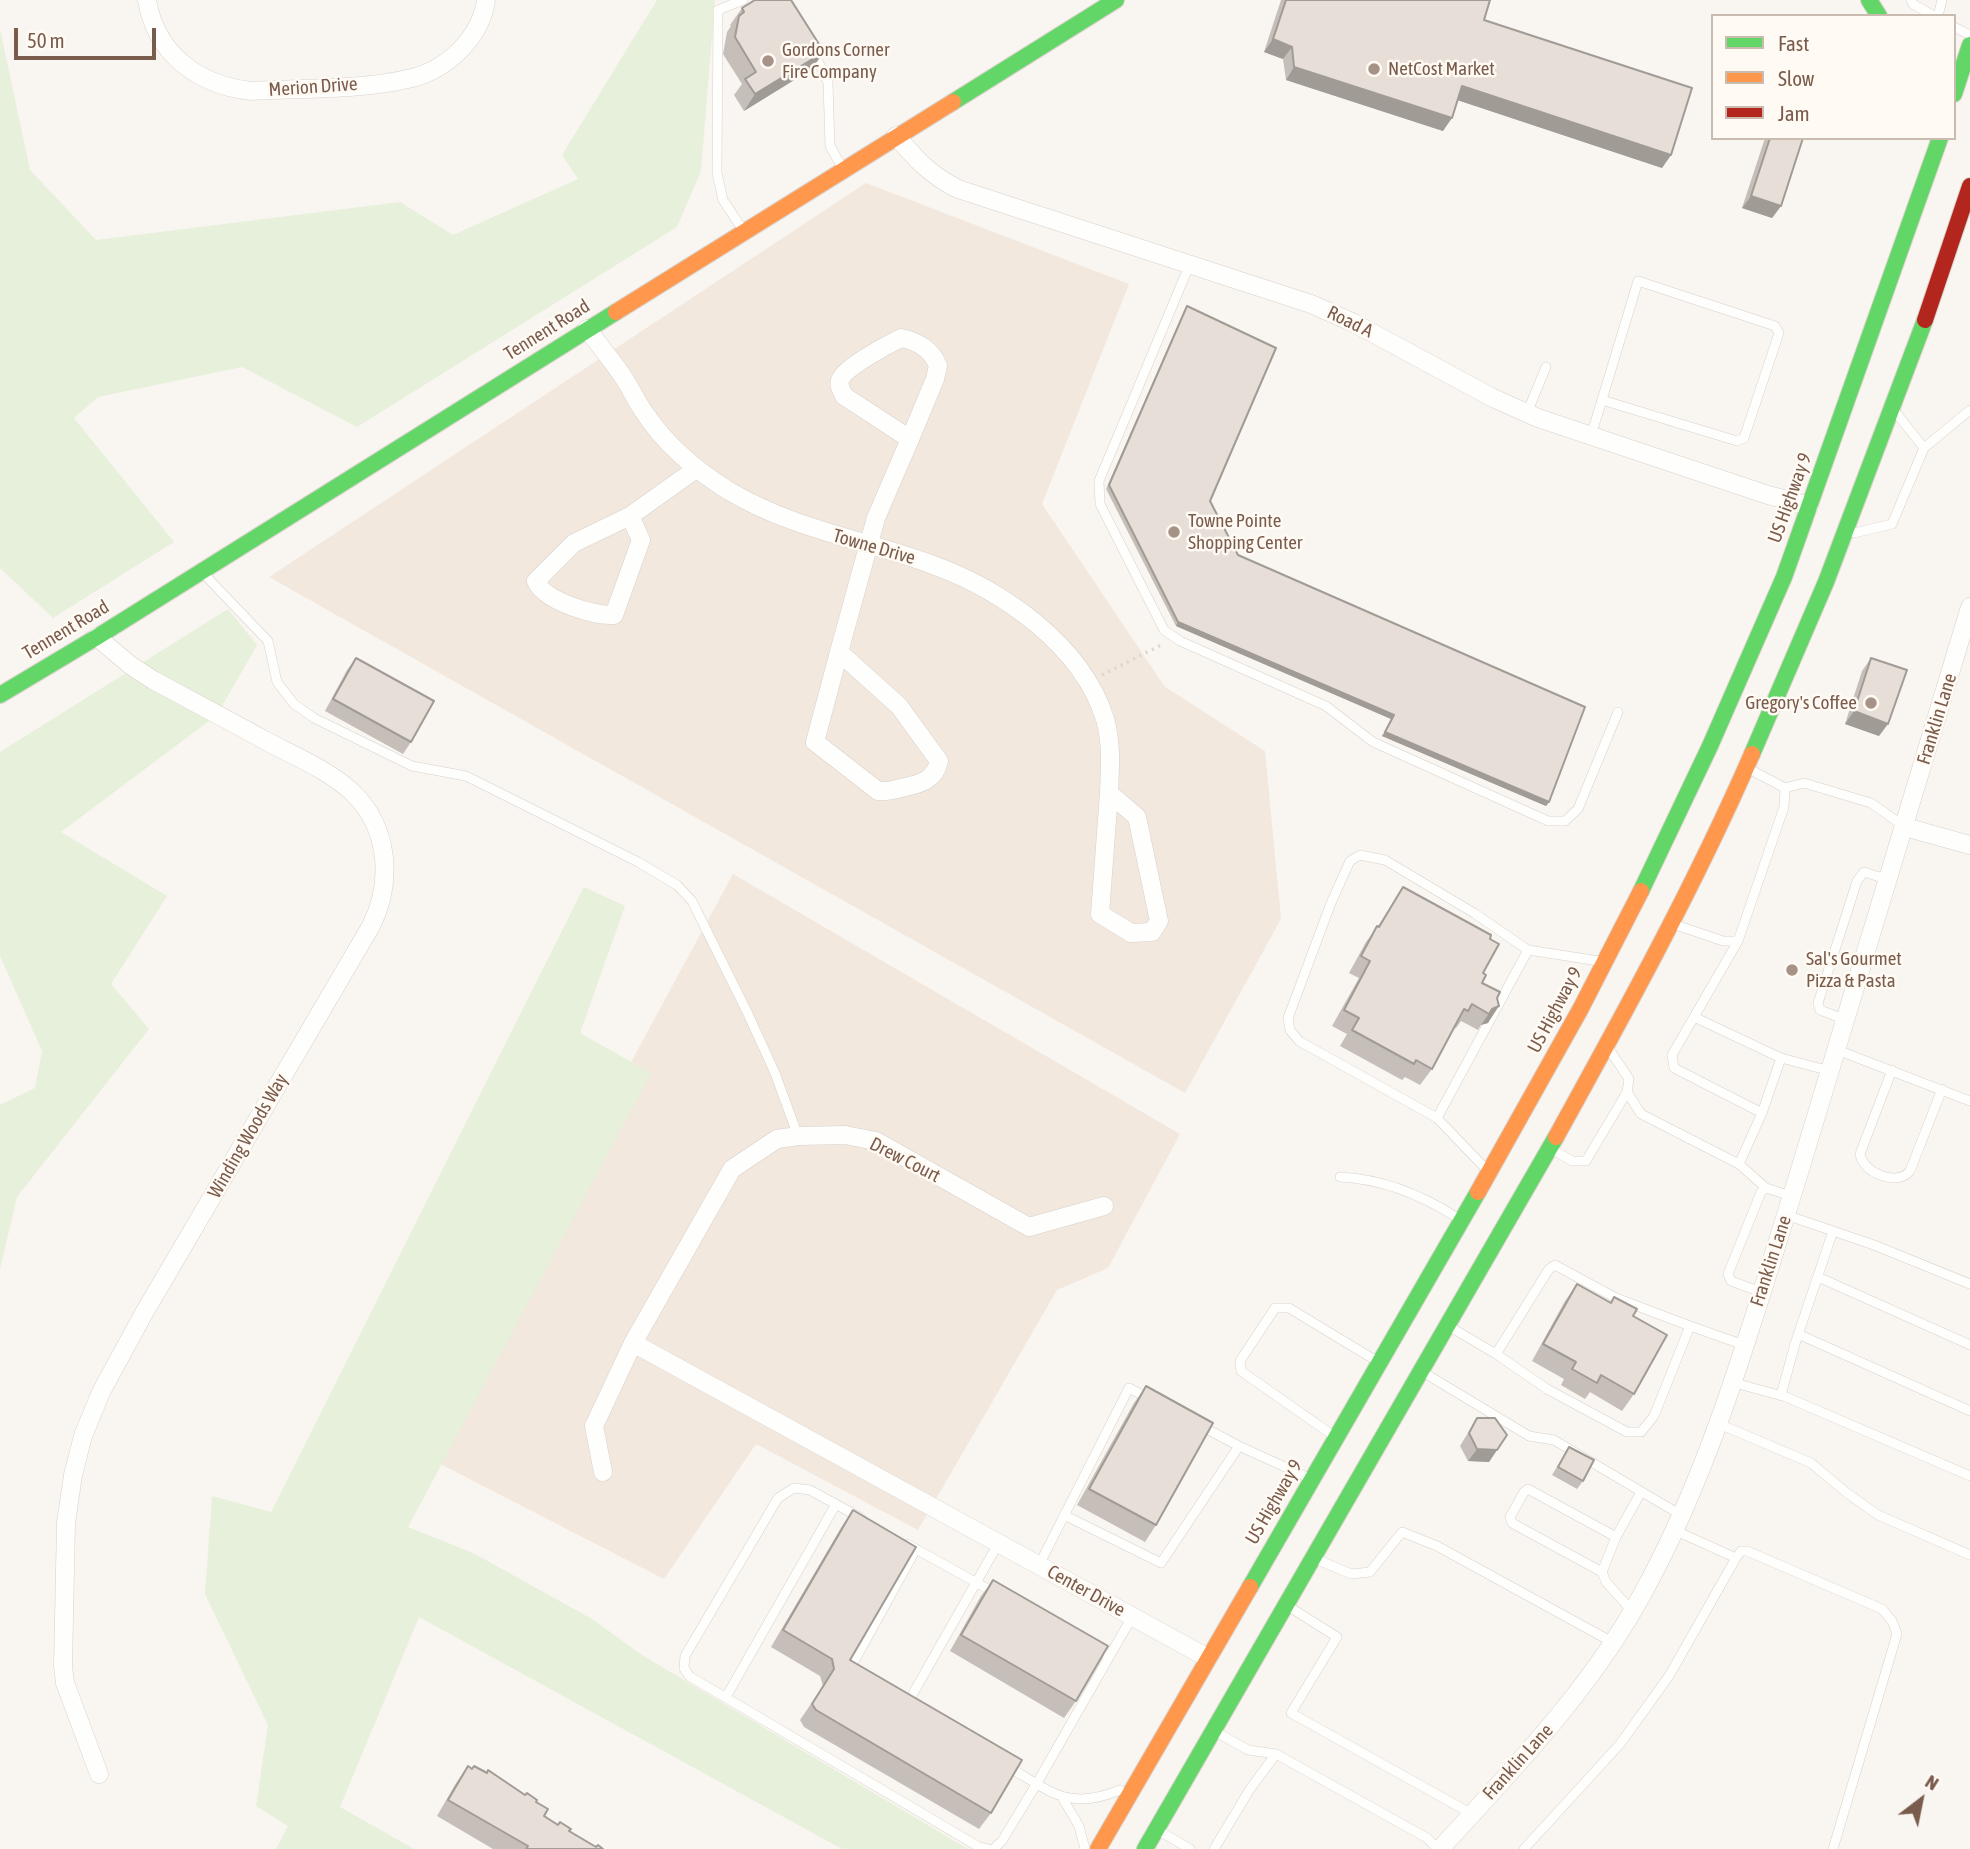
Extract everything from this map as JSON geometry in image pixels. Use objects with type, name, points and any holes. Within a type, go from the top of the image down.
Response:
[{"type":"main road","name":"Tennent Road","points":[[0,695],[1116,0]]},
{"type":"main road","points":[[1956,88],[1970,45]]},
{"type":"main road","name":"US Highway 9","points":[[1098,1849],[1462,1221],[1605,961],[1657,859],[1784,577],[1939,140]]},
{"type":"main road","points":[[1919,152],[1922,192]]},
{"type":"main road","points":[[1145,1849],[1550,1148],[1670,924],[1746,767],[1845,535],[1970,186]]},
{"type":"street","name":"Merion Drive","points":[[147,0],[160,38],[176,59],[206,80],[251,91],[413,78],[454,56],[469,41],[480,22],[486,0]]},
{"type":"street","name":"Road A","points":[[896,136],[923,167],[958,189],[1322,309],[1527,413],[1768,495],[1809,506]]},
{"type":"street","name":"Towne Drive","points":[[587,329],[621,373],[653,424],[696,469],[764,510],[814,530],[931,564],[982,588],[1008,604],[1072,660],[1088,682],[1099,704],[1109,736],[1109,793],[1100,914],[1131,933],[1152,932],[1159,921],[1138,817],[1109,793]]},
{"type":"street","points":[[839,652],[899,706],[939,761],[931,778],[923,783],[878,791],[815,742],[839,652],[868,545],[876,518],[910,439],[935,379],[937,366],[928,351],[911,340],[901,338],[850,369],[840,380],[840,388],[844,396],[910,439]]},
{"type":"street","points":[[630,516],[641,540],[614,615],[598,614],[568,604],[538,587],[536,581],[575,542],[630,516],[696,469]]},
{"type":"street","name":"Franklin Lane","points":[[1439,1849],[1540,1739],[1614,1643],[1677,1522],[1717,1423],[1786,1215],[1970,607]]},
{"type":"street","name":"Winding Woods Way","points":[[97,637],[130,665],[153,680],[340,782],[366,808],[377,828],[386,864],[382,899],[371,926],[144,1313],[101,1392],[83,1436],[73,1475],[66,1523],[63,1666],[65,1683],[99,1774]]},
{"type":"street","points":[[1905,827],[1970,845]]},
{"type":"street","name":"Drew Court","points":[[603,1472],[594,1426],[633,1343],[732,1169],[777,1139],[845,1135],[876,1141],[1029,1227],[1104,1206]]},
{"type":"street","name":"Center Drive","points":[[633,1343],[1208,1658]]},
{"type":"lane","points":[[743,0],[718,9],[716,173],[723,201],[744,231]]},
{"type":"lane","points":[[1911,0],[1913,4],[1932,14]]},
{"type":"lane","points":[[807,36],[828,83],[830,146],[843,169]]},
{"type":"lane","points":[[1189,266],[1099,481],[1100,504],[1164,629],[1175,637],[1326,706],[1373,742],[1548,821],[1566,821],[1578,809],[1618,712]]},
{"type":"lane","points":[[1591,436],[1638,281],[1775,326],[1779,333],[1744,438],[1737,441],[1602,400]]},
{"type":"lane","points":[[1527,413],[1546,368]]},
{"type":"lane","points":[[1892,409],[1924,448]]},
{"type":"lane","points":[[1845,535],[1892,524],[1924,448],[1970,410]]},
{"type":"lane","points":[[200,571],[268,641],[277,682],[293,704],[314,718],[412,766],[466,776],[639,862],[677,885],[699,913],[748,1014],[775,1073],[798,1136]]},
{"type":"lane","points":[[1746,767],[1785,788],[1804,783],[1871,803],[1905,827]]},
{"type":"lane","points":[[1762,1113],[1674,1068],[1672,1055],[1738,941],[1784,807],[1785,788]]},
{"type":"lane","points":[[1489,1172],[1437,1118],[1299,1041],[1290,1030],[1288,1018],[1331,903],[1350,861],[1360,855],[1385,860],[1474,912],[1528,950],[1605,961]]},
{"type":"lane","points":[[1846,1020],[1820,1010],[1818,1003],[1857,881],[1864,872],[1889,880]]},
{"type":"lane","points":[[1670,924],[1723,941],[1738,941]]},
{"type":"lane","points":[[1437,1118],[1528,950]]},
{"type":"lane","points":[[1694,1017],[1781,1058],[1830,1071]]},
{"type":"lane","points":[[1550,1148],[1572,1161],[1586,1161],[1627,1091],[1629,1079],[1607,1046]]},
{"type":"lane","points":[[1837,1050],[1970,1101]]},
{"type":"lane","points":[[1739,1164],[1762,1113],[1781,1058]]},
{"type":"lane","points":[[1892,1070],[1860,1154],[1861,1164],[1868,1170],[1898,1180],[1905,1177],[1910,1171],[1942,1089]]},
{"type":"lane","points":[[1627,1091],[1641,1114],[1739,1164],[1766,1188],[1791,1196]]},
{"type":"lane","points":[[1340,1177],[1363,1178],[1416,1194],[1462,1221]]},
{"type":"lane","points":[[1761,1292],[1731,1281],[1728,1274],[1760,1192],[1766,1188]]},
{"type":"lane","points":[[1786,1215],[1874,1245],[1970,1284]]},
{"type":"lane","points":[[1781,1395],[1798,1334],[1833,1231]]},
{"type":"lane","points":[[1496,1354],[1549,1269],[1555,1265],[1616,1298],[1744,1345]]},
{"type":"lane","points":[[1818,1278],[1970,1345]]},
{"type":"lane","points":[[1336,1437],[1241,1371],[1240,1361],[1275,1308],[1289,1308],[1379,1363]]},
{"type":"lane","points":[[1448,1325],[1547,1389],[1628,1432],[1640,1432],[1654,1416],[1690,1326]]},
{"type":"lane","points":[[1798,1334],[1970,1411]]},
{"type":"lane","points":[[1421,1371],[1529,1436],[1554,1440],[1641,1492],[1677,1522],[1736,1558]]},
{"type":"lane","points":[[1731,1382],[1781,1395],[1970,1476]]},
{"type":"lane","points":[[1039,1565],[1129,1388],[1154,1401]]},
{"type":"lane","points":[[1190,1420],[1312,1479]]},
{"type":"lane","points":[[1717,1423],[1811,1463],[1878,1515],[1970,1555]]},
{"type":"lane","points":[[1064,1515],[1161,1563],[1239,1446]]},
{"type":"lane","points":[[870,1524],[810,1490],[794,1488],[778,1498],[685,1656],[684,1668],[689,1676],[979,1847],[991,1849],[1002,1841],[1132,1617]]},
{"type":"lane","points":[[1616,1537],[1528,1489],[1510,1517],[1512,1523],[1602,1572],[1606,1582],[1632,1611]]},
{"type":"lane","points":[[1602,1572],[1616,1537],[1641,1492]]},
{"type":"lane","points":[[726,1697],[836,1504]]},
{"type":"lane","points":[[1313,1558],[1351,1574],[1370,1572],[1402,1532],[1437,1546],[1614,1643]]},
{"type":"lane","points":[[893,1536],[1000,1595]]},
{"type":"lane","points":[[905,1709],[998,1544]]},
{"type":"lane","points":[[858,1680],[852,1676],[851,1667],[916,1549]]},
{"type":"lane","points":[[1524,1849],[1620,1744],[1669,1676],[1741,1551],[1747,1551],[1882,1609],[1892,1621],[1897,1634],[1833,1849]]},
{"type":"lane","points":[[1286,1605],[1337,1637],[1290,1713],[1472,1814]]},
{"type":"lane","points":[[1086,1643],[1110,1656]]},
{"type":"lane","points":[[895,1703],[917,1715]]},
{"type":"lane","points":[[1214,1730],[1248,1750],[1276,1754],[1427,1838],[1439,1849]]},
{"type":"lane","points":[[1214,1849],[1250,1789],[1276,1754]]},
{"type":"lane","points":[[1001,1762],[1063,1799],[1079,1826],[1085,1849]]},
{"type":"lane","points":[[1063,1799],[1097,1798],[1135,1784]]},
{"type":"lane","points":[[1156,1829],[1190,1849]]},
{"type":"path","points":[[1088,682],[1175,637]]},
{"type":"shaded area","points":[[866,183],[1129,284],[1042,504],[1165,687],[1265,751],[1281,919],[1185,1093],[269,577]]},
{"type":"shaded area","points":[[733,874],[1180,1134],[1108,1268],[1057,1290],[918,1530],[756,1444],[664,1579],[419,1453]]},
{"type":"green space","points":[[657,0],[715,0],[701,171],[677,227],[357,427],[242,367],[98,397],[74,418],[174,542],[53,618],[0,568],[0,29],[30,170],[96,240],[400,202],[453,235],[578,179],[562,155]]},
{"type":"green space","points":[[228,609],[257,645],[217,715],[61,832],[167,896],[111,984],[149,1029],[17,1197],[0,1269],[0,1105],[35,1088],[42,1051],[0,956],[0,752]]},
{"type":"green space","points":[[584,887],[625,906],[580,1033],[651,1073],[408,1527],[473,1553],[592,1619],[642,1655],[968,1849],[842,1849],[419,1617],[340,1807],[414,1849],[276,1849],[288,1826],[256,1806],[268,1725],[205,1594],[212,1496],[271,1512]]},
{"type":"building","name":"Gordons Corner Fire Company","points":[[755,0],[791,0],[824,52],[755,94],[745,79],[756,72],[735,37],[739,16],[744,12],[742,8]]},
{"type":"building","points":[[1286,0],[1490,0],[1484,20],[1692,88],[1671,155],[1462,86],[1452,118],[1294,67],[1292,47],[1273,39]]},
{"type":"building","points":[[1769,140],[1802,140],[1781,206],[1751,196]]},
{"type":"building","name":"Towne Pointe Shopping Center","points":[[1187,306],[1276,348],[1210,501],[1238,555],[1585,707],[1549,802],[1385,732],[1394,715],[1178,622],[1109,485]]},
{"type":"building","points":[[356,658],[434,701],[411,742],[333,699]]},
{"type":"building","name":"Gregory's Coffee","points":[[1871,658],[1907,670],[1888,724],[1854,711]]},
{"type":"building","points":[[1403,887],[1491,935],[1490,939],[1499,944],[1483,973],[1486,975],[1482,983],[1500,992],[1497,998],[1499,1006],[1489,1014],[1472,1004],[1468,1011],[1464,1009],[1432,1069],[1416,1060],[1414,1064],[1352,1030],[1359,1018],[1344,1010],[1370,961],[1361,956]]},
{"type":"building","points":[[1577,1284],[1611,1303],[1614,1297],[1637,1309],[1633,1316],[1667,1335],[1634,1394],[1601,1375],[1597,1383],[1572,1369],[1576,1362],[1543,1344]]},
{"type":"building","points":[[1146,1386],[1213,1423],[1156,1525],[1089,1489]]},
{"type":"building","points":[[1477,1418],[1495,1418],[1507,1435],[1497,1450],[1477,1449],[1469,1433]]},
{"type":"building","points":[[1569,1447],[1594,1460],[1583,1481],[1558,1467]]},
{"type":"building","points":[[853,1510],[916,1547],[850,1660],[1022,1760],[991,1813],[816,1710],[812,1704],[834,1669],[832,1659],[783,1630]]},
{"type":"building","points":[[993,1580],[1108,1646],[1076,1701],[961,1635]]},
{"type":"building","points":[[468,1766],[487,1773],[488,1770],[525,1795],[527,1793],[548,1809],[544,1816],[558,1825],[560,1822],[571,1829],[569,1831],[603,1849],[526,1849],[528,1846],[448,1800]]},
{"type":"traffic: fast","points":[[953,102],[1116,0]]},
{"type":"traffic: fast","points":[[1869,0],[1878,14]]},
{"type":"traffic: fast","points":[[1956,88],[1970,45]]},
{"type":"traffic: fast","points":[[1641,891],[1710,746],[1784,577],[1939,140]]},
{"type":"traffic: fast","points":[[0,695],[616,312]]},
{"type":"traffic: fast","points":[[1752,754],[1826,582],[1925,320]]},
{"type":"traffic: fast","points":[[1145,1849],[1556,1137]]},
{"type":"traffic: fast","points":[[1250,1587],[1478,1192]]},
{"type":"traffic: slow","points":[[616,312],[953,102]]},
{"type":"traffic: slow","points":[[1556,1137],[1683,900],[1752,754]]},
{"type":"traffic: slow","points":[[1478,1192],[1581,1008],[1641,891]]},
{"type":"traffic: slow","points":[[1098,1849],[1250,1587]]},
{"type":"traffic: jam","points":[[1925,320],[1970,186]]},
{"type":"place","name":"Gordons Corner Fire Company","points":[[768,61]]},
{"type":"place","name":"NetCost Market","points":[[1374,69]]},
{"type":"place","name":"Towne Pointe Shopping Center","points":[[1174,532]]},
{"type":"place","name":"Gregory's Coffee","points":[[1871,703]]},
{"type":"place","name":"Sal's Gourmet Pizza & Pasta","points":[[1792,970]]}]
